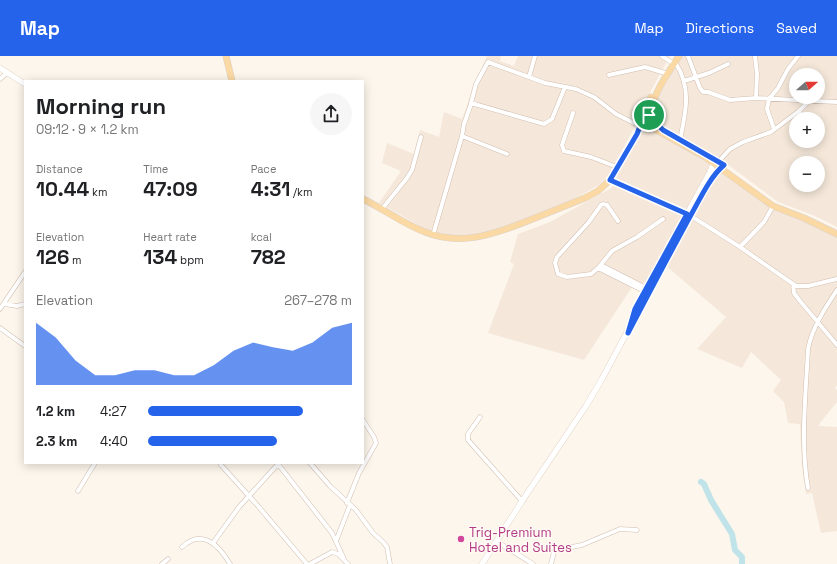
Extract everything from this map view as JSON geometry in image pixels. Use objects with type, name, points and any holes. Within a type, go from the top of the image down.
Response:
[{"type":"main road","points":[[226,56],[232,80]]},
{"type":"main road","points":[[364,200],[424,232],[455,239],[467,239],[494,234],[585,198],[598,191],[610,180],[637,134],[652,96],[675,59]]},
{"type":"main road","points":[[637,134],[652,123],[653,118],[651,109],[655,96],[675,59]]},
{"type":"main road","points":[[0,68],[24,83]]},
{"type":"main road","points":[[642,121],[649,115],[663,130],[719,163],[777,204],[823,222],[837,230]]},
{"type":"main road","points":[[642,121],[644,124],[719,163],[773,206],[804,218],[837,234]]},
{"type":"main road","points":[[628,333],[635,309],[645,290],[719,163]]},
{"type":"main road","points":[[482,564],[522,501],[586,406],[628,333],[689,215]]},
{"type":"street","points":[[529,77],[535,56]]},
{"type":"street","points":[[662,56],[675,59],[684,81],[687,98],[680,140]]},
{"type":"street","points":[[688,56],[703,92],[708,92],[730,100],[756,98],[789,100]]},
{"type":"street","points":[[754,56],[757,74],[756,98]]},
{"type":"street","points":[[774,129],[767,109],[768,98],[778,88],[798,56]]},
{"type":"street","points":[[433,235],[476,84],[488,62],[545,83],[576,89],[594,97],[616,114],[642,121]]},
{"type":"street","points":[[684,81],[714,72],[728,64]]},
{"type":"street","points":[[609,75],[646,67],[665,73]]},
{"type":"street","points":[[0,79],[7,73]]},
{"type":"street","points":[[471,103],[544,124],[552,119],[565,87]]},
{"type":"street","points":[[825,102],[837,102]]},
{"type":"street","points":[[719,163],[730,149],[774,129],[799,111],[806,104]]},
{"type":"street","points":[[573,113],[562,145],[564,151],[591,157],[617,167]]},
{"type":"street","points":[[462,136],[507,154]]},
{"type":"street","points":[[382,209],[412,170],[421,137]]},
{"type":"street","points":[[610,180],[689,215],[740,247],[793,284],[800,287],[837,279]]},
{"type":"street","points":[[618,221],[607,205],[605,204],[601,206],[588,223],[557,257],[555,263],[558,274],[567,277],[591,274],[612,251],[637,237],[663,219]]},
{"type":"street","points":[[740,247],[764,222],[773,206]]},
{"type":"street","points":[[599,267],[645,290]]},
{"type":"street","points":[[0,309],[24,274]]},
{"type":"street","points":[[793,284],[794,293],[837,345]]},
{"type":"street","points":[[808,488],[805,472],[805,430],[808,349],[810,340],[818,322],[837,290]]},
{"type":"street","points":[[4,304],[17,306],[24,304]]},
{"type":"street","points":[[0,328],[24,345]]},
{"type":"street","points":[[480,417],[468,434],[468,440],[522,501]]},
{"type":"street","points":[[336,541],[359,473],[376,443],[374,436],[364,421]]},
{"type":"street","points":[[78,491],[94,464]]},
{"type":"street","points":[[213,543],[248,496],[278,464],[330,529],[346,562]]},
{"type":"street","points":[[311,464],[387,547],[390,564]]},
{"type":"street","points":[[221,465],[307,564]]},
{"type":"street","points":[[551,564],[554,552],[557,550],[582,545],[620,529],[637,530]]},
{"type":"street","points":[[182,547],[189,540],[194,538],[208,540],[220,550],[230,564]]},
{"type":"street","points":[[496,541],[533,564]]},
{"type":"street","points":[[310,564],[332,552],[338,554],[346,562]]},
{"type":"street","points":[[162,564],[168,559]]},
{"type":"shaded area","points":[[487,56],[501,56],[500,61],[514,66],[518,56],[670,56],[648,96],[624,147],[609,174],[599,185],[578,197],[510,225],[482,234],[453,236],[429,231],[379,203],[401,171],[382,163],[387,143],[414,154],[420,130],[439,137],[444,112],[462,119],[474,85]]},
{"type":"shaded area","points":[[681,56],[837,56],[837,227],[815,216],[778,202],[719,158],[663,127],[656,118],[654,108],[657,99]]},
{"type":"shaded area","points":[[647,130],[656,132],[709,162],[776,211],[814,225],[837,236],[837,385],[835,388],[837,390],[837,402],[819,426],[837,427],[837,531],[821,533],[812,493],[806,494],[802,466],[800,424],[788,423],[784,402],[773,391],[781,380],[751,352],[742,368],[697,349],[726,317],[658,259],[646,282],[643,283],[636,281],[584,360],[488,333],[514,264],[510,262],[518,234],[550,222],[613,187],[611,183],[639,135]]},
{"type":"waterway","points":[[701,482],[704,484],[711,500],[732,534],[735,550],[742,557],[742,564]]},
{"type":"place","name":"Trig-Premium Hotel and Suites","points":[[461,539]]},
{"type":"route","points":[[649,115],[663,130],[724,165],[716,173],[673,246],[628,333],[635,309],[687,214],[610,180],[637,134],[644,116],[649,115]]}]
